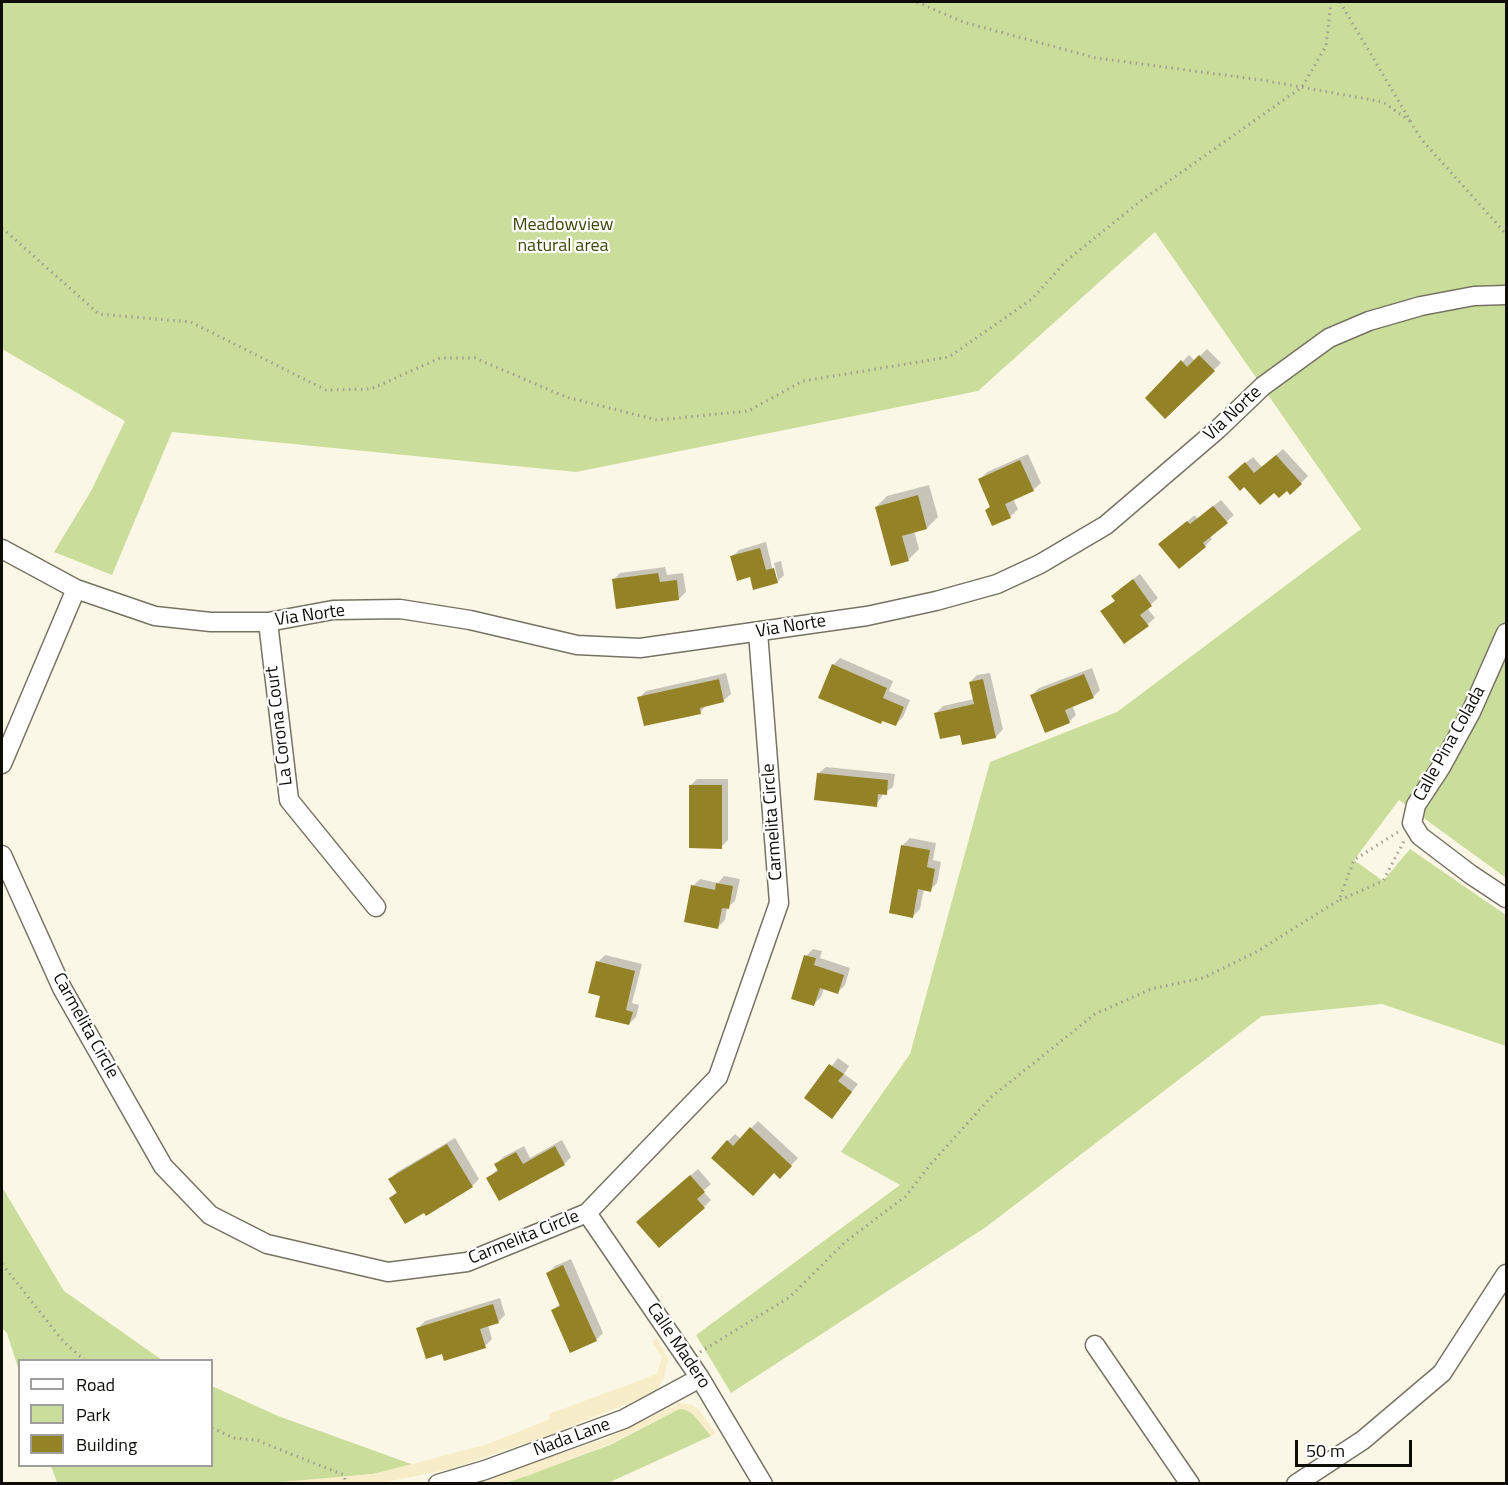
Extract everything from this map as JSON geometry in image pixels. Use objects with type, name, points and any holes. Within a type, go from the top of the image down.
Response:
[{"type":"street","name":"Via Norte","points":[[2,549],[76,589],[155,616],[211,622],[267,622],[333,610],[400,609],[470,620],[577,645],[640,648],[867,616],[936,601],[997,584],[1040,564],[1106,525],[1218,429],[1263,386],[1329,338],[1369,321],[1421,306],[1474,296],[1506,295]]},
{"type":"street","points":[[2,764],[76,589]]},
{"type":"street","name":"La Corona Court","points":[[267,622],[289,800],[376,907]]},
{"type":"street","name":"Carmelita Circle","points":[[2,855],[62,988],[163,1166],[210,1215],[267,1244],[388,1272],[467,1262],[587,1213],[718,1077],[779,903],[758,632]]},
{"type":"street","name":"Calle Pina Colada","points":[[1412,823],[1416,805],[1441,767],[1471,712],[1506,633]]},
{"type":"street","points":[[1412,823],[1420,836],[1506,898]]},
{"type":"street","name":"Calle Madero","points":[[587,1213],[700,1378],[763,1484]]},
{"type":"street","points":[[1296,1484],[1363,1440],[1442,1373],[1506,1274]]},
{"type":"street","points":[[1095,1344],[1190,1484]]},
{"type":"street","name":"Nada Lane","points":[[438,1484],[496,1466],[624,1419],[700,1378]]},
{"type":"path","points":[[917,2],[963,22],[1096,58],[1302,87],[1383,102],[1410,121]]},
{"type":"path","points":[[2,228],[99,314],[191,322],[326,390],[371,389],[440,358],[475,358],[566,397],[657,420],[748,411],[803,381],[949,357],[1032,299],[1066,261],[1143,200],[1302,87],[1326,46],[1331,2]]},
{"type":"path","points":[[1340,2],[1421,139],[1506,234]]},
{"type":"path","points":[[1339,900],[1354,860],[1412,823]]},
{"type":"path","points":[[688,1360],[790,1297],[845,1242],[906,1196],[928,1166],[990,1098],[1095,1014],[1151,988],[1203,978],[1258,951],[1339,900],[1383,881],[1412,823]]},
{"type":"path","points":[[2,1264],[63,1341],[83,1359]]},
{"type":"path","points":[[213,1428],[234,1438],[256,1440],[344,1475],[346,1484]]},
{"type":"green space","name":"Meadowview natural area","points":[[2,2],[1506,2],[1506,878],[1399,800],[1354,860],[1383,881],[1410,849],[1506,915],[1506,1046],[1382,1004],[1262,1016],[986,1227],[731,1393],[696,1335],[900,1185],[841,1152],[910,1054],[990,762],[1117,712],[1361,529],[1155,232],[978,391],[576,472],[172,432],[112,575],[54,552],[91,491],[125,421],[2,349]]},
{"type":"green space","points":[[2,1187],[64,1291],[161,1359],[18,1359],[18,1368],[7,1333],[2,1328]]},
{"type":"green space","points":[[213,1386],[278,1416],[414,1465],[373,1474],[270,1484],[57,1482],[51,1467],[213,1467]]},
{"type":"green space","points":[[679,1409],[686,1409],[694,1415],[711,1436],[608,1483],[503,1484],[610,1445]]},
{"type":"sand","points":[[657,1338],[668,1359],[664,1378],[658,1388],[644,1397],[541,1438],[450,1469],[381,1483],[270,1483],[373,1474],[485,1445],[550,1419],[549,1414],[657,1374],[662,1357],[652,1342]]},
{"type":"sand","points":[[680,1403],[693,1405],[700,1411],[716,1434],[711,1436],[694,1415],[679,1409],[610,1444],[530,1475],[503,1483],[470,1484],[610,1437]]},
{"type":"sand","points":[[2,1482],[57,1482],[188,1483],[2,1484]]},
{"type":"building","points":[[1199,355],[1215,371],[1165,419],[1145,398],[1181,360],[1187,367]]},
{"type":"building","points":[[1276,455],[1302,484],[1290,495],[1287,491],[1279,498],[1274,493],[1260,505],[1244,487],[1240,491],[1228,477],[1245,462],[1254,473]]},
{"type":"building","points":[[1020,460],[1034,491],[1005,504],[1011,518],[992,526],[985,510],[990,507],[978,479]]},
{"type":"building","points":[[918,495],[927,529],[902,536],[909,561],[891,566],[875,507]]},
{"type":"building","points":[[1213,506],[1228,523],[1203,543],[1206,547],[1179,569],[1158,544],[1187,521],[1190,524]]},
{"type":"building","points":[[760,548],[766,570],[774,568],[778,583],[753,590],[750,577],[737,581],[730,556]]},
{"type":"building","points":[[658,573],[660,582],[677,580],[679,600],[616,609],[612,579]]},
{"type":"building","points":[[1133,579],[1152,606],[1140,615],[1149,626],[1124,644],[1100,611],[1115,601],[1111,596]]},
{"type":"building","points":[[832,664],[887,688],[883,698],[904,707],[896,726],[882,721],[881,724],[818,698]]},
{"type":"building","points":[[1084,674],[1094,698],[1065,710],[1070,723],[1045,733],[1030,695]]},
{"type":"building","points":[[719,679],[724,702],[700,708],[701,714],[644,726],[637,697]]},
{"type":"building","points":[[983,679],[996,738],[962,745],[960,735],[940,739],[934,713],[974,704],[969,682]]},
{"type":"building","points":[[817,773],[888,780],[887,795],[878,794],[877,807],[814,800]]},
{"type":"building","points":[[689,785],[722,785],[722,849],[689,848]]},
{"type":"building","points":[[901,845],[930,850],[927,867],[935,869],[931,892],[918,889],[913,918],[889,913]]},
{"type":"building","points":[[716,883],[733,886],[729,909],[722,908],[718,929],[684,922],[691,885],[715,890]]},
{"type":"building","points":[[804,955],[816,958],[814,965],[844,975],[838,994],[820,988],[814,1006],[791,999]]},
{"type":"building","points":[[596,961],[635,971],[626,1010],[633,1012],[629,1025],[595,1017],[600,996],[588,993]]},
{"type":"building","points":[[829,1064],[844,1074],[838,1081],[852,1092],[832,1119],[804,1098]]},
{"type":"building","points":[[750,1127],[792,1166],[780,1179],[774,1173],[753,1196],[711,1158],[727,1140],[733,1146]]},
{"type":"building","points":[[447,1144],[473,1187],[426,1216],[424,1213],[405,1224],[389,1198],[397,1193],[388,1179]]},
{"type":"building","points":[[555,1146],[565,1165],[499,1201],[486,1178],[498,1171],[494,1164],[516,1152],[523,1164]]},
{"type":"building","points":[[690,1175],[705,1192],[697,1199],[705,1208],[659,1248],[636,1222]]},
{"type":"building","points":[[563,1265],[597,1341],[570,1353],[551,1310],[560,1306],[546,1273]]},
{"type":"building","points":[[493,1304],[499,1323],[480,1329],[486,1348],[444,1361],[442,1354],[426,1359],[416,1328]]}]
